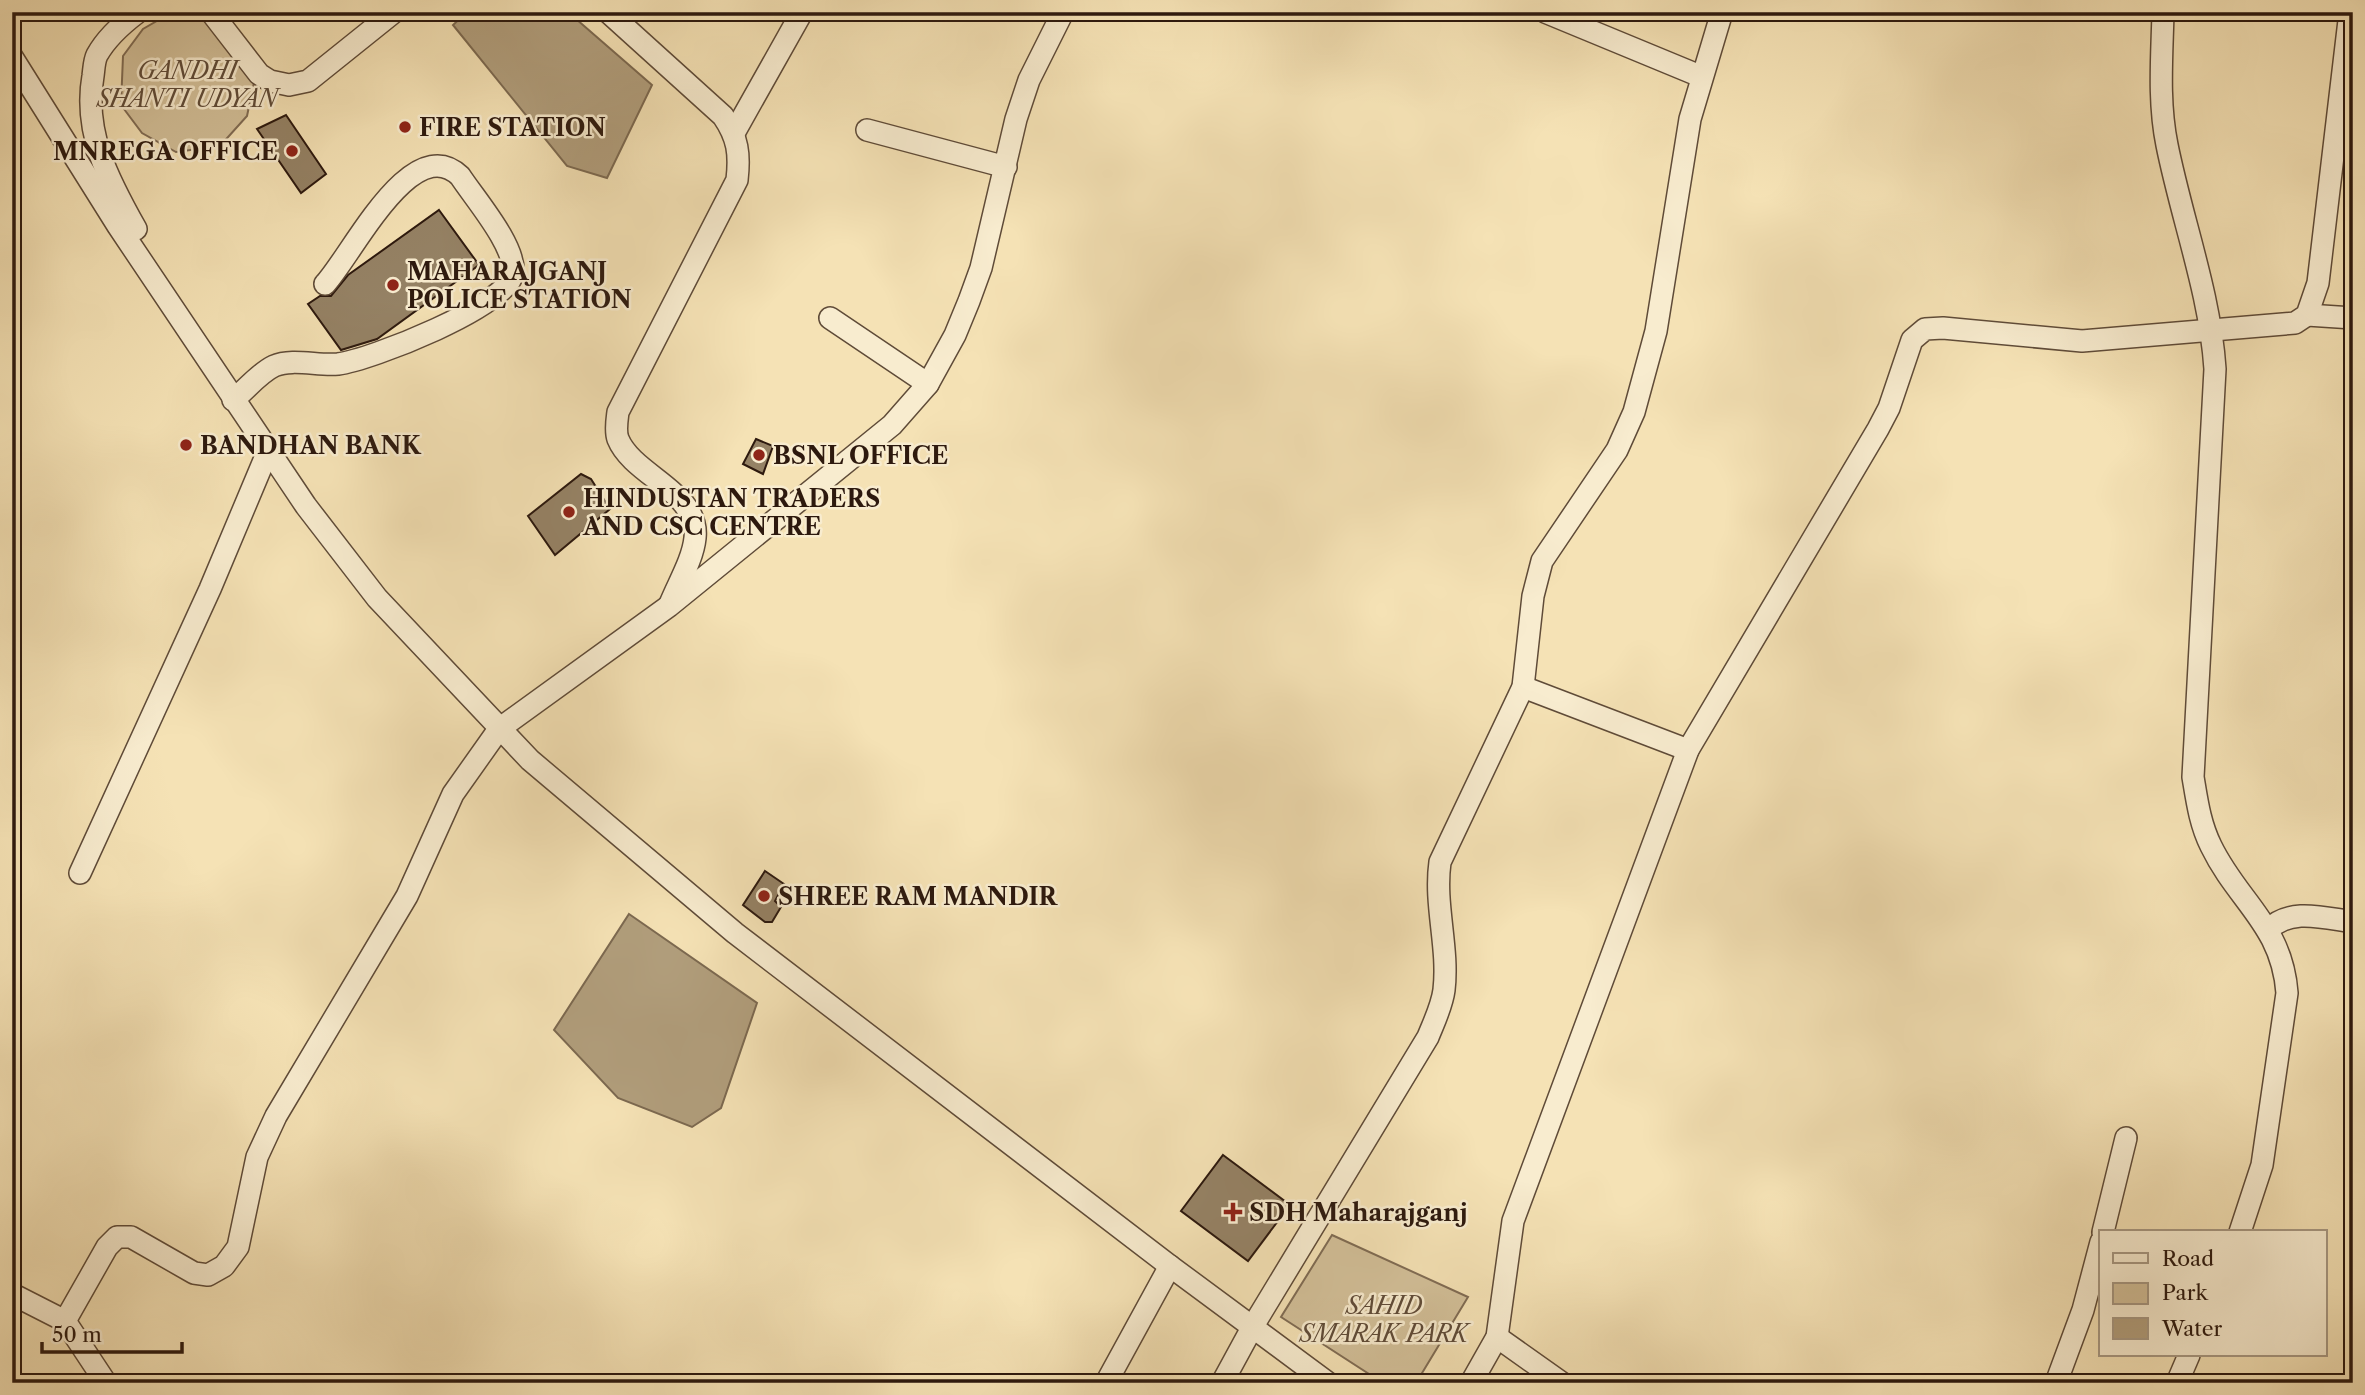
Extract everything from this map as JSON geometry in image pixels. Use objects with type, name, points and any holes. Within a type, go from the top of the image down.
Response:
[{"type":"street","points":[[138,12],[118,27],[96,57],[90,89],[96,147],[106,174],[212,369]]},
{"type":"street","points":[[211,12],[259,74],[270,81],[289,85],[309,81],[394,12]]},
{"type":"street","points":[[608,12],[723,116],[734,133],[739,155],[737,180],[618,412],[616,436],[627,455],[685,505],[695,522],[695,540],[669,606]]},
{"type":"street","points":[[734,133],[802,12]]},
{"type":"street","points":[[65,1321],[107,1247],[117,1237],[131,1237],[194,1273],[208,1275],[224,1266],[238,1247],[257,1157],[276,1116],[407,896],[453,794],[499,729],[669,606],[892,425],[928,384],[955,335],[969,301],[1029,80],[1063,12]]},
{"type":"street","points":[[1545,12],[1700,76]]},
{"type":"street","points":[[1222,1383],[1252,1326],[1428,1037],[1444,992],[1437,886],[1440,862],[1523,687],[1532,596],[1539,569],[1617,450],[1627,432],[1641,390],[1656,331],[1682,159],[1700,76],[1722,12]]},
{"type":"street","points":[[2163,12],[2161,81],[2167,144],[2212,331],[2215,402],[2193,778],[2202,824],[2212,848],[2268,930],[2285,967],[2286,1021],[2262,1165],[2240,1230]]},
{"type":"street","points":[[1471,1383],[1497,1337],[1513,1221],[1688,750],[1878,429],[1889,408],[1912,340],[1925,329],[1943,328],[2082,341],[2295,323],[2307,315],[2318,283],[2350,12]]},
{"type":"street","points":[[13,61],[268,451],[377,598],[499,729],[530,760],[735,933],[1170,1266],[1328,1383]]},
{"type":"street","points":[[867,130],[1006,167]]},
{"type":"street","points":[[233,400],[274,366],[356,360],[425,334],[494,297],[506,287],[513,274],[511,258],[504,242],[460,176],[450,167],[439,164],[423,167],[376,212],[326,284]]},
{"type":"street","points":[[2307,315],[2353,318]]},
{"type":"street","points":[[830,318],[928,384]]},
{"type":"street","points":[[80,873],[210,589],[268,451]]},
{"type":"street","points":[[1523,687],[1688,750]]},
{"type":"street","points":[[2268,930],[2277,921],[2293,916],[2353,922]]},
{"type":"street","points":[[2103,1230],[2126,1138]]},
{"type":"street","points":[[2056,1383],[2083,1310],[2099,1250]]},
{"type":"street","points":[[1106,1383],[1170,1266]]},
{"type":"street","points":[[12,1294],[65,1321],[106,1383]]},
{"type":"street","points":[[1497,1337],[1562,1383]]},
{"type":"street","points":[[2177,1383],[2189,1356]]},
{"type":"green space","name":"GANDHI SHANTI UDYAN","points":[[169,14],[194,17],[223,26],[255,78],[247,116],[220,146],[176,152],[142,133],[121,105],[123,56],[143,29]]},
{"type":"green space","name":"SAHID SMARAK PARK","points":[[1332,1235],[1468,1297],[1416,1383],[1383,1383],[1281,1317]]},
{"type":"water","points":[[467,12],[568,12],[652,85],[607,178],[567,166],[453,25]]},
{"type":"water","points":[[629,914],[757,1003],[721,1108],[692,1127],[618,1098],[554,1030]]},
{"type":"building","name":"MNREGA OFFICE","points":[[286,115],[326,174],[301,193],[257,129]]},
{"type":"building","name":"MAHARAJGANJ POLICE STATION","points":[[439,210],[479,265],[377,339],[341,350],[308,304],[320,296],[331,296],[348,275]]},
{"type":"building","name":"BSNL OFFICE","points":[[756,439],[773,446],[763,474],[743,464]]},
{"type":"building","name":"HINDUSTAN TRADERS AND CSC CENTRE","points":[[581,474],[591,479],[610,509],[555,555],[528,516]]},
{"type":"building","name":"SHREE RAM MANDIR","points":[[765,871],[784,884],[775,901],[781,907],[772,922],[765,922],[743,905]]},
{"type":"building","points":[[1223,1155],[1290,1205],[1248,1261],[1181,1211]]},
{"type":"place","name":"FIRE STATION","points":[[405,127]]},
{"type":"place","name":"MNREGA OFFICE","points":[[292,151]]},
{"type":"place","name":"MAHARAJGANJ POLICE STATION","points":[[393,285]]},
{"type":"place","name":"BANDHAN BANK","points":[[186,445]]},
{"type":"place","name":"BSNL OFFICE","points":[[759,455]]},
{"type":"place","name":"HINDUSTAN TRADERS AND CSC CENTRE","points":[[569,512]]},
{"type":"place","name":"SHREE RAM MANDIR","points":[[764,896]]},
{"type":"place","name":"SDH Maharajganj","points":[[1233,1212]]}]
